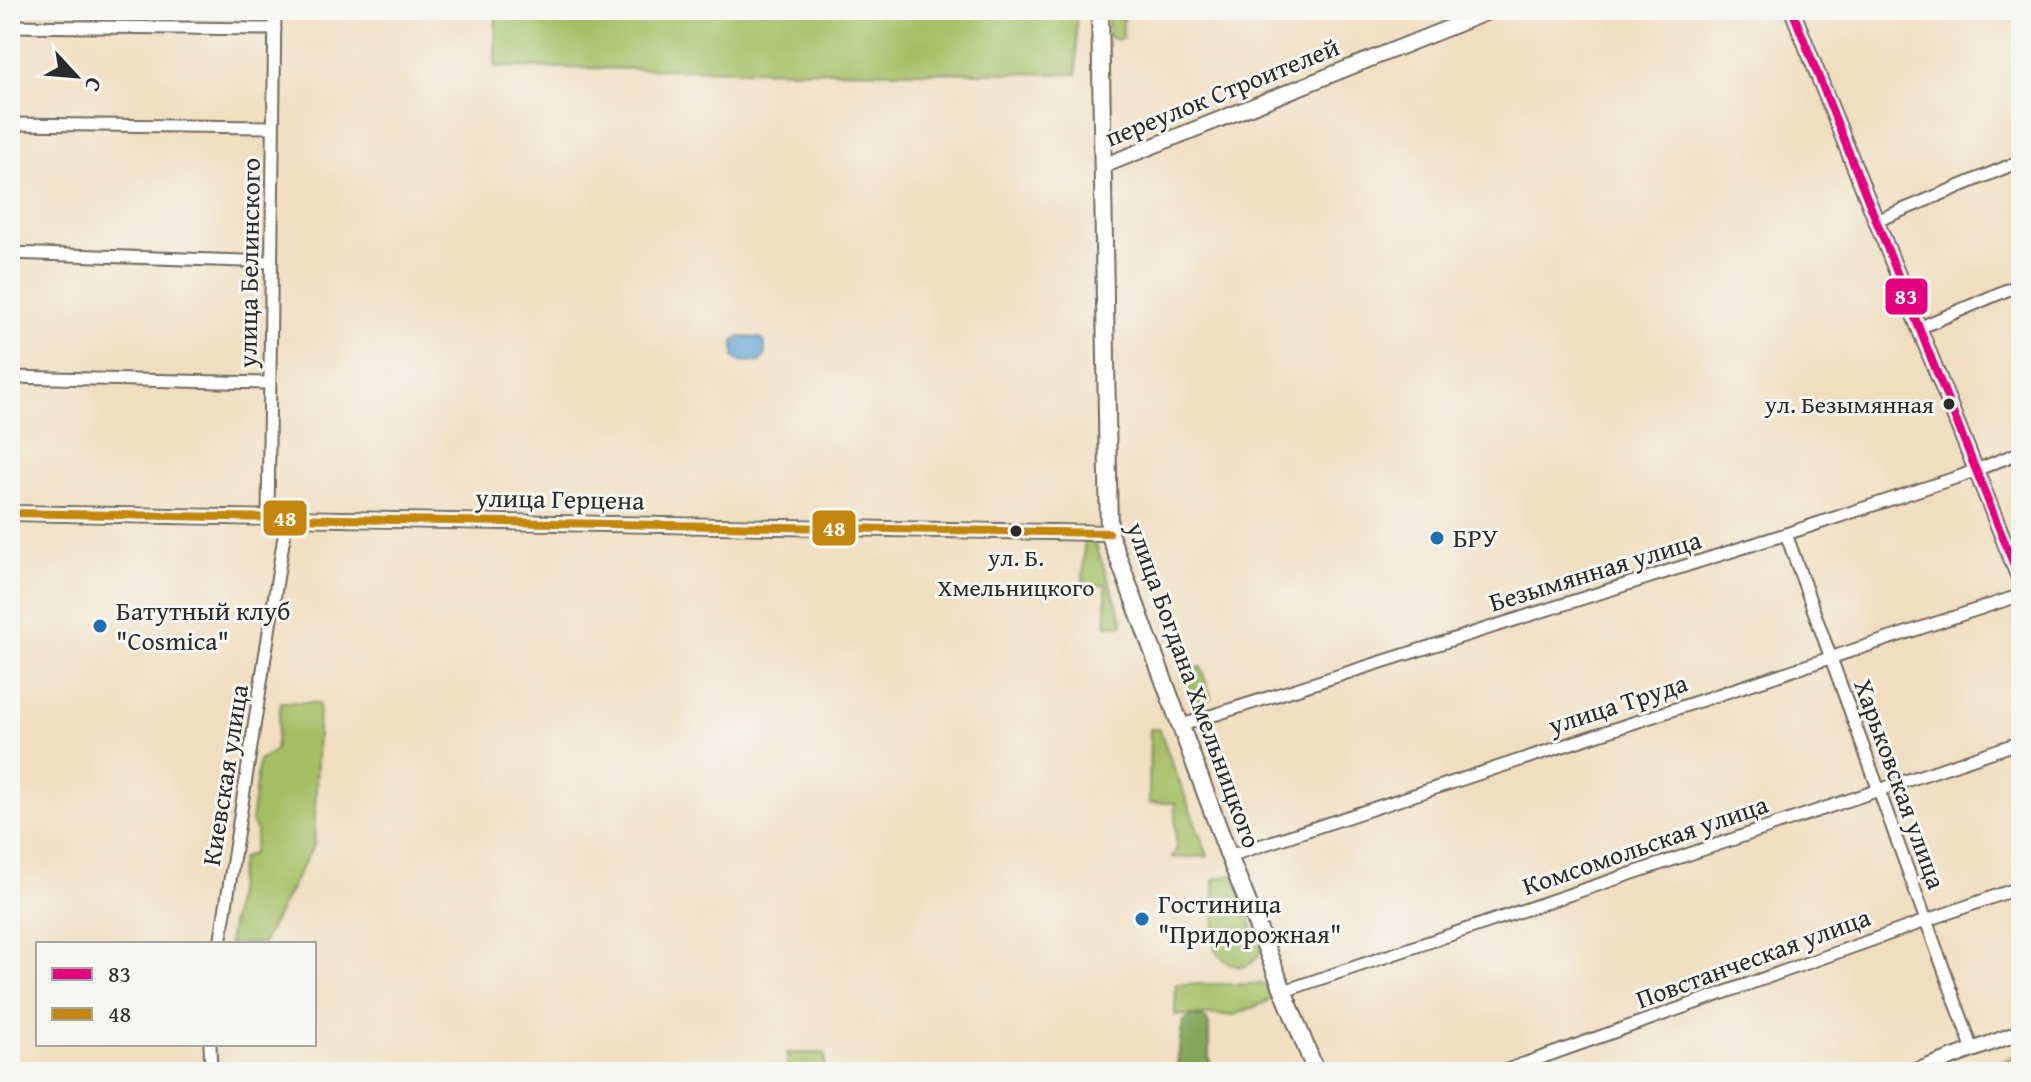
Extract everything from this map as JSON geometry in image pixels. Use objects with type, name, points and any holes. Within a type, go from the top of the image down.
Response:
[{"type":"main road","name":"улица Богдана Хмельницкого","points":[[1100,10],[1109,533],[1179,726],[1316,1072]]},
{"type":"street","name":"улица Белинского","points":[[268,517],[275,10]]},
{"type":"street","name":"переулок Строителей","points":[[1103,166],[1493,10]]},
{"type":"street","points":[[1792,10],[2021,583]]},
{"type":"street","points":[[10,26],[275,29]]},
{"type":"street","points":[[10,124],[273,127]]},
{"type":"street","points":[[1876,221],[2021,161]]},
{"type":"street","points":[[10,253],[271,262]]},
{"type":"street","points":[[1919,328],[2021,284]]},
{"type":"street","points":[[10,377],[269,383]]},
{"type":"street","name":"Безымянная улица","points":[[1179,726],[1786,534],[1977,470],[2021,452]]},
{"type":"street","name":"улица Герцена","points":[[10,513],[1109,533]]},
{"type":"street","name":"Киевская улица","points":[[220,942],[287,517]]},
{"type":"street","name":"Харьковская улица","points":[[1786,534],[1973,1050]]},
{"type":"street","name":"улица Труда","points":[[1229,856],[2021,595]]},
{"type":"street","name":"Комсомольская улица","points":[[1284,991],[2021,742]]},
{"type":"street","name":"Повстанческая улица","points":[[1501,1072],[2021,887]]},
{"type":"street","points":[[1913,1072],[2021,1032]]},
{"type":"street","points":[[210,1046],[211,1072]]},
{"type":"green space","points":[[496,10],[1076,10],[1077,74],[495,67]]},
{"type":"green space","points":[[1108,10],[1123,10],[1123,37],[1119,40],[1108,37]]},
{"type":"green space","points":[[1084,540],[1096,546],[1122,625],[1106,625],[1106,585],[1083,585]]},
{"type":"green space","points":[[1201,667],[1211,698],[1193,704],[1183,672]]},
{"type":"green space","points":[[281,702],[319,703],[314,844],[263,942],[228,942],[241,859],[253,853],[257,831],[251,822],[259,761],[275,750]]},
{"type":"green space","points":[[1150,729],[1159,729],[1208,856],[1171,858],[1176,851],[1175,803],[1149,803]]},
{"type":"green space","points":[[1233,875],[1261,950],[1245,966],[1227,962],[1215,950],[1214,879]]},
{"type":"green space","points":[[1176,984],[1266,984],[1272,1000],[1234,1015],[1175,1015]]},
{"type":"green space","points":[[1192,1016],[1209,1023],[1212,1072],[1176,1072],[1183,1021]]},
{"type":"green space","points":[[787,1053],[825,1053],[825,1072],[787,1072]]},
{"type":"green space","points":[[2021,1053],[2021,1072],[1991,1072],[1989,1066]]},
{"type":"water","points":[[738,337],[760,338],[765,342],[765,356],[759,362],[739,361],[734,357],[734,341]]},
{"type":"transit line","name":"83","points":[[1792,10],[2021,583]]},
{"type":"transit line","name":"48","points":[[10,513],[1109,533]]},
{"type":"place","name":"ул. Безымянная","points":[[1949,404]]},
{"type":"place","name":"ул. Б. Хмельницкого","points":[[1016,531]]},
{"type":"place","name":"БРУ","points":[[1437,538]]},
{"type":"place","name":"Батутный клуб \"Cosmica\"","points":[[100,626]]},
{"type":"place","name":"Гостиница \"Придорожная\"","points":[[1142,919]]}]
